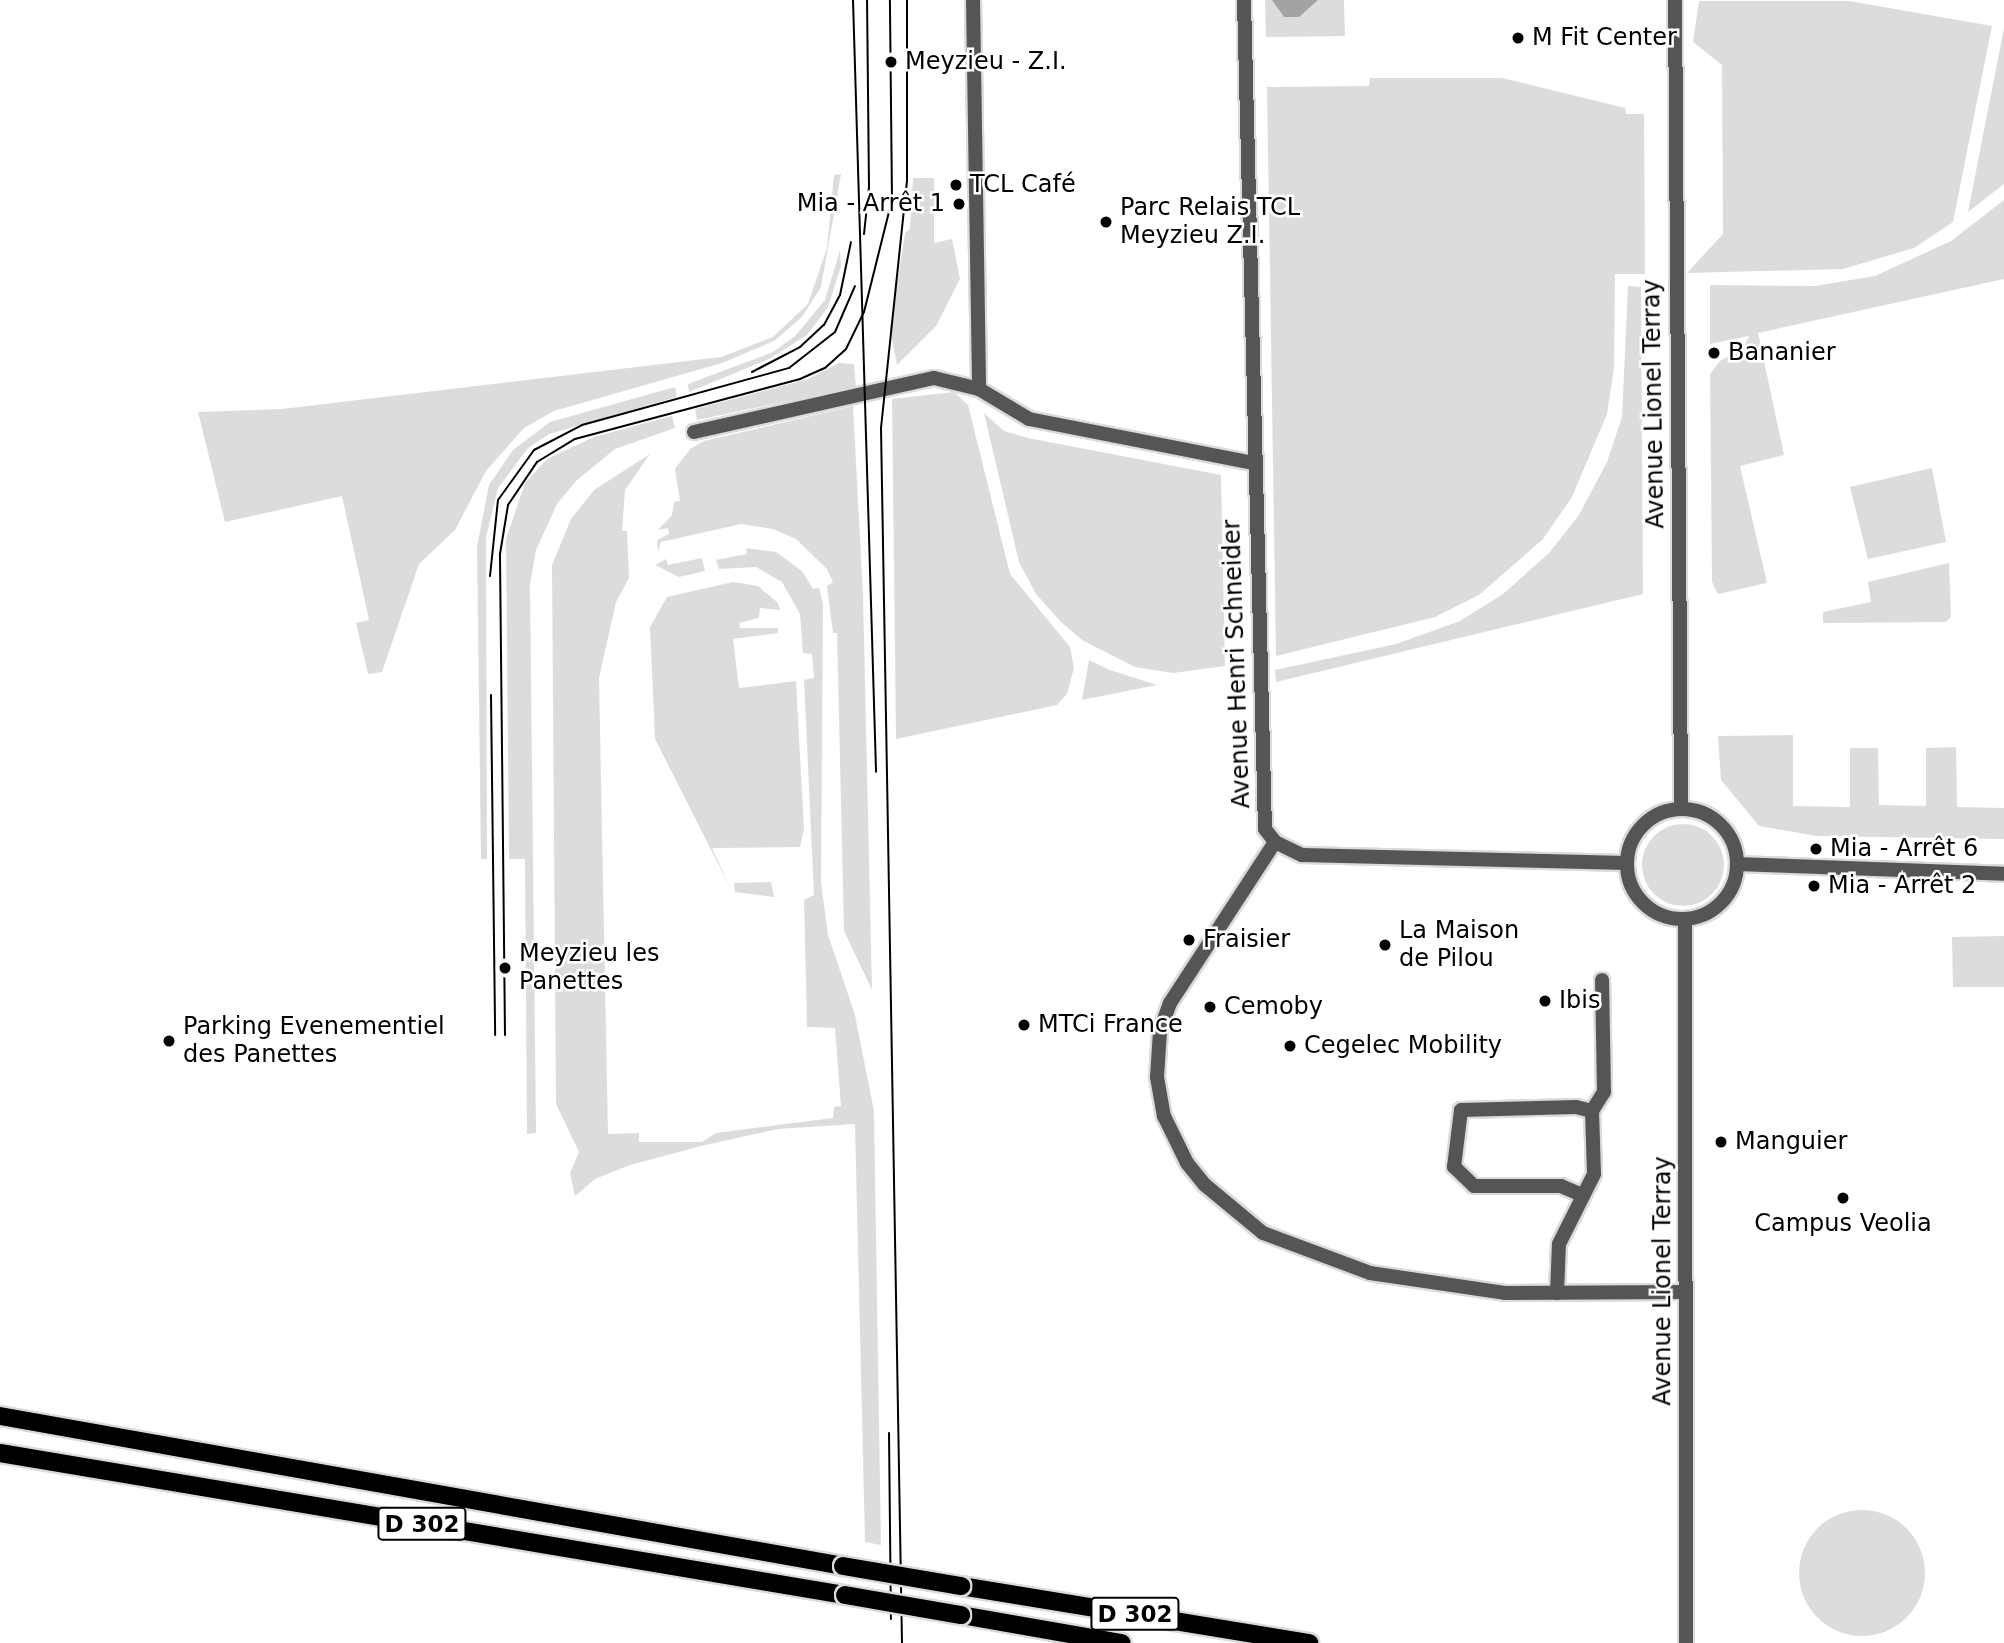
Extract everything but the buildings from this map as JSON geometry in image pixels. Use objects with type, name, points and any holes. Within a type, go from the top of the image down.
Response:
[{"type":"main road","name":"D 302","points":[[0,1416],[843,1566],[1309,1643]]},
{"type":"main road","name":"D 302","points":[[0,1453],[1122,1643]]},
{"type":"street","points":[[973,0],[979,389]]},
{"type":"street","name":"Avenue Henri Schneider","points":[[1244,0],[1261,797],[1265,829],[1275,842]]},
{"type":"street","name":"Avenue Lionel Terray","points":[[1675,0],[1681,808]]},
{"type":"street","points":[[694,432],[934,379],[979,389],[1029,419],[1253,463]]},
{"type":"street","points":[[1681,808],[1715,819],[1727,832],[1737,864],[1727,897],[1701,916],[1685,920],[1650,910],[1637,897],[1626,863],[1638,830],[1657,815],[1681,808]]},
{"type":"street","points":[[1626,863],[1303,855],[1275,842],[1170,1003],[1160,1031],[1157,1077],[1164,1116],[1187,1163],[1233,1212],[1263,1233],[1328,1261],[1417,1282],[1557,1293],[1686,1292]]},
{"type":"street","points":[[1737,864],[2004,874]]},
{"type":"street","name":"Avenue Lionel Terray","points":[[1685,920],[1686,1643]]},
{"type":"street","points":[[1557,1293],[1559,1244],[1594,1174],[1592,1111],[1604,1092],[1602,980]]},
{"type":"street","points":[[1582,1195],[1561,1186],[1474,1186],[1454,1167],[1461,1110],[1576,1107],[1592,1111]]},
{"type":"shaded area","points":[[1265,0],[1344,0],[1345,36],[1266,37]]},
{"type":"shaded area","points":[[1272,0],[1318,0],[1299,17],[1284,17]]},
{"type":"shaded area","points":[[1699,1],[1849,1],[1992,26],[1953,222],[1914,248],[1843,269],[1687,273],[1723,234],[1722,65],[1693,42]]},
{"type":"shaded area","points":[[2004,28],[2004,184],[1968,212]]},
{"type":"shaded area","points":[[1370,78],[1502,78],[1625,108],[1626,114],[1644,114],[1645,274],[1615,274],[1614,368],[1607,414],[1572,497],[1543,539],[1479,595],[1435,617],[1276,656],[1267,87],[1369,86]]},
{"type":"shaded area","points":[[841,174],[821,287],[802,317],[774,341],[722,363],[554,411],[524,428],[486,471],[455,530],[419,564],[382,672],[368,674],[356,623],[369,620],[342,496],[225,522],[198,412],[282,409],[721,357],[773,337],[808,304],[827,248],[834,175]]},
{"type":"shaded area","points":[[913,178],[934,178],[934,243],[952,239],[960,279],[936,326],[897,365],[890,329],[905,233],[910,229]]},
{"type":"shaded area","points":[[2004,200],[2004,279],[1758,333],[1784,455],[1740,466],[1767,583],[1718,594],[1712,582],[1710,374],[1720,361],[1744,347],[1749,336],[1710,344],[1710,285],[1815,286],[1875,276],[1951,241]]},
{"type":"shaded area","points":[[840,250],[841,266],[828,307],[807,335],[769,359],[689,392],[688,384],[773,352],[795,336],[825,300]]},
{"type":"shaded area","points":[[1628,286],[1641,287],[1643,594],[1276,682],[1275,670],[1396,644],[1460,621],[1503,594],[1549,553],[1579,515],[1607,462],[1622,417]]},
{"type":"shaded area","points":[[839,363],[854,364],[856,387],[697,420],[695,409],[808,379]]},
{"type":"shaded area","points":[[675,387],[677,397],[549,434],[528,448],[498,488],[486,537],[487,859],[481,859],[477,547],[489,485],[513,450],[550,422]]},
{"type":"shaded area","points":[[954,392],[968,405],[1010,574],[1070,647],[1074,668],[1067,694],[1057,705],[896,739],[892,399]]},
{"type":"shaded area","points":[[853,406],[863,594],[872,990],[844,931],[837,633],[833,633],[827,586],[833,582],[827,569],[796,539],[773,529],[741,524],[661,542],[658,552],[657,540],[669,534],[668,528],[658,530],[672,515],[674,502],[680,501],[675,469],[690,449],[704,441]]},
{"type":"shaded area","points":[[984,413],[1004,431],[1028,438],[1221,475],[1225,666],[1173,673],[1135,667],[1082,640],[1061,622],[1036,594],[1019,562]]},
{"type":"shaded area","points":[[672,416],[675,428],[615,449],[576,481],[557,504],[536,550],[530,584],[536,1133],[527,1134],[525,859],[509,859],[506,539],[525,483],[547,459],[594,437]]},
{"type":"shaded area","points":[[650,454],[625,490],[622,531],[627,531],[629,578],[616,602],[599,678],[608,1134],[639,1133],[639,1142],[702,1142],[716,1133],[833,1118],[834,1107],[841,1106],[835,1028],[807,1027],[804,900],[814,895],[804,680],[814,678],[812,654],[803,653],[800,614],[782,582],[756,567],[719,569],[716,560],[747,554],[746,548],[776,552],[802,571],[813,589],[819,588],[823,604],[821,882],[828,935],[855,1015],[874,1111],[881,1545],[865,1542],[855,1124],[778,1129],[701,1146],[630,1165],[595,1179],[575,1196],[570,1173],[579,1152],[556,1104],[552,565],[571,519],[594,490]]},
{"type":"shaded area","points":[[1932,468],[1946,542],[1868,559],[1850,487]]},
{"type":"shaded area","points":[[702,558],[705,571],[679,577],[655,565],[666,559],[668,565]]},
{"type":"shaded area","points":[[1949,563],[1951,617],[1946,622],[1823,623],[1823,612],[1871,602],[1868,582]]},
{"type":"shaded area","points":[[733,582],[758,586],[778,603],[780,610],[760,608],[759,618],[739,623],[740,628],[778,628],[778,633],[733,639],[739,688],[796,681],[804,829],[800,847],[712,848],[731,889],[655,739],[650,627],[667,597]]},
{"type":"shaded area","points":[[1089,660],[1110,670],[1157,685],[1082,700]]},
{"type":"shaded area","points":[[1793,735],[1793,806],[1850,807],[1850,748],[1878,748],[1879,805],[1926,806],[1926,748],[1956,747],[1957,807],[2004,808],[2004,839],[1817,836],[1759,826],[1721,780],[1718,736]]},
{"type":"shaded area","points":[[1683,824],[1699,827],[1712,836],[1721,849],[1724,865],[1721,881],[1712,894],[1699,903],[1683,906],[1667,903],[1654,894],[1645,881],[1642,865],[1645,849],[1654,836],[1667,827]]},
{"type":"shaded area","points":[[771,882],[774,897],[735,892],[734,883]]},
{"type":"shaded area","points":[[2004,936],[2004,987],[1953,987],[1952,937]]},
{"type":"shaded area","points":[[1862,1510],[1886,1515],[1907,1528],[1920,1549],[1925,1573],[1920,1597],[1907,1618],[1886,1631],[1862,1636],[1838,1631],[1817,1618],[1804,1597],[1799,1573],[1804,1549],[1817,1528],[1838,1515]]},
{"type":"tram line","points":[[853,0],[876,772]]},
{"type":"tram line","points":[[864,234],[869,187],[867,0]]},
{"type":"tram line","points":[[505,1035],[500,554],[508,505],[537,462],[575,439],[800,379],[825,368],[846,349],[864,312],[892,200],[890,0]]},
{"type":"tram line","points":[[902,1643],[881,428],[907,179],[907,0]]},
{"type":"tram line","points":[[752,372],[800,347],[824,325],[840,295],[851,242]]},
{"type":"tram line","points":[[490,576],[498,500],[534,450],[582,425],[789,368],[835,332],[855,286]]},
{"type":"tram line","points":[[491,695],[495,1035]]},
{"type":"tram line","points":[[889,1433],[891,1619]]},
{"type":"place","name":"M Fit Center","points":[[1518,38]]},
{"type":"place","name":"Meyzieu - Z.I.","points":[[891,62]]},
{"type":"place","name":"TCL Café","points":[[956,185]]},
{"type":"place","name":"Mia - Arrêt 1","points":[[959,204]]},
{"type":"place","name":"Parc Relais TCL Meyzieu Z.I.","points":[[1106,222]]},
{"type":"place","name":"Bananier","points":[[1714,353]]},
{"type":"place","name":"Mia - Arrêt 6","points":[[1816,849]]},
{"type":"place","name":"Mia - Arrêt 2","points":[[1814,886]]},
{"type":"place","name":"Fraisier","points":[[1189,940]]},
{"type":"place","name":"La Maison de Pilou","points":[[1385,945]]},
{"type":"place","name":"Meyzieu les Panettes","points":[[505,968]]},
{"type":"place","name":"Ibis","points":[[1545,1001]]},
{"type":"place","name":"Cemoby","points":[[1210,1007]]},
{"type":"place","name":"MTCi France","points":[[1024,1025]]},
{"type":"place","name":"Parking Evenementiel des Panettes","points":[[169,1041]]},
{"type":"place","name":"Cegelec Mobility","points":[[1290,1046]]},
{"type":"place","name":"Manguier","points":[[1721,1142]]},
{"type":"place","name":"Campus Veolia","points":[[1843,1198]]}]
